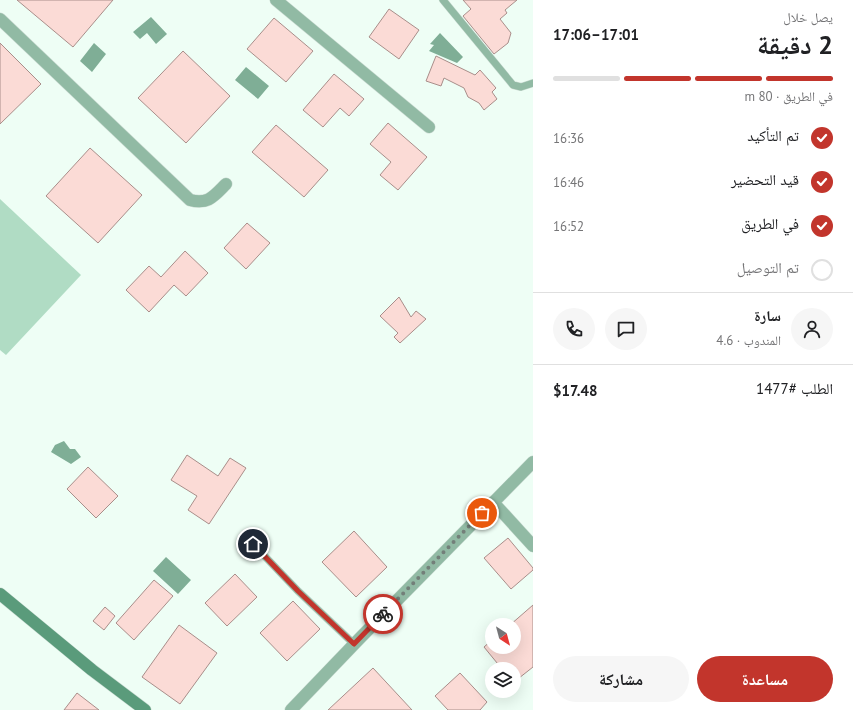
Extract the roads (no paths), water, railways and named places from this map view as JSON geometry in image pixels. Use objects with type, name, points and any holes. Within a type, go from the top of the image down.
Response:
[{"type":"street","points":[[276,0],[429,127]]},
{"type":"street","points":[[0,19],[190,200],[205,202],[212,198],[226,184]]},
{"type":"street","points":[[291,710],[533,462]]},
{"type":"street","points":[[493,502],[533,546]]},
{"type":"street","points":[[0,594],[143,710]]},
{"type":"lane","points":[[443,0],[513,85],[521,87],[533,82]]},
{"type":"lane","points":[[253,544],[298,591],[354,644]]}]
